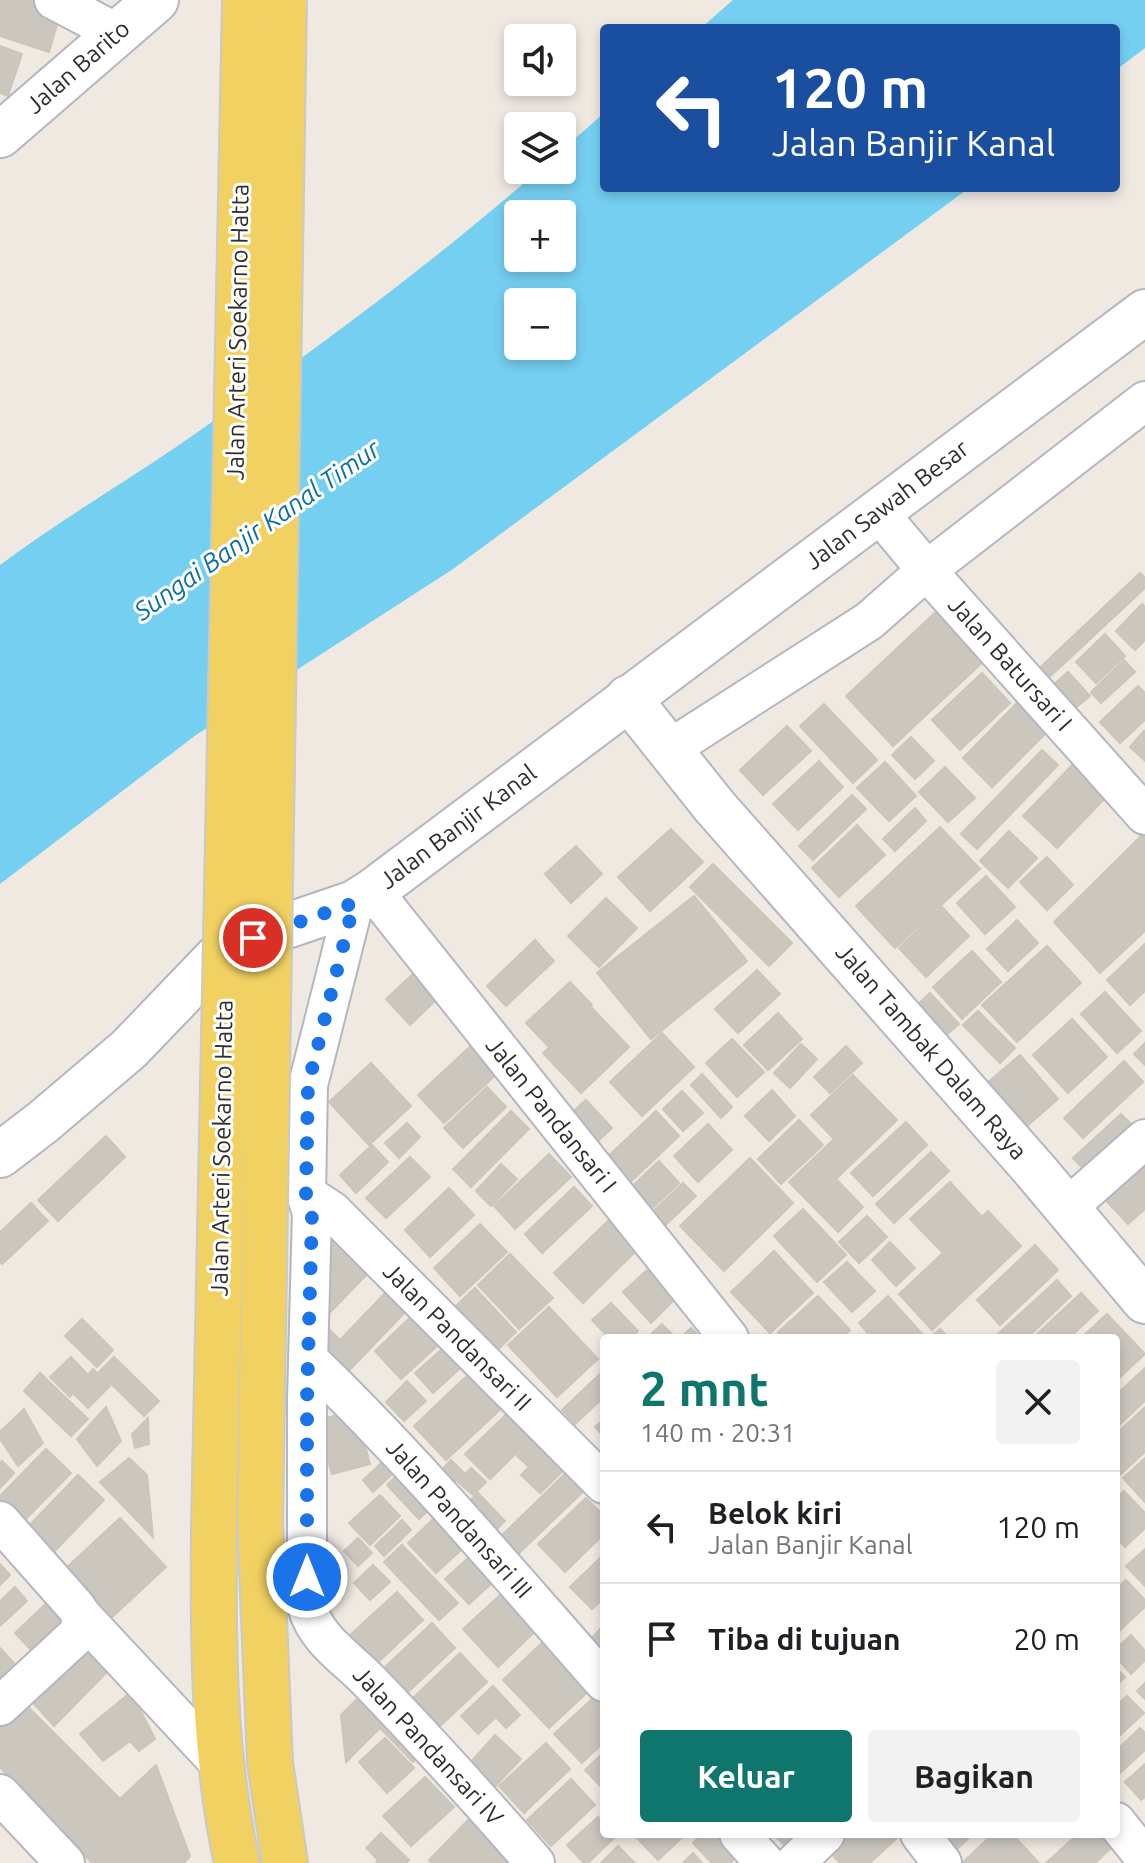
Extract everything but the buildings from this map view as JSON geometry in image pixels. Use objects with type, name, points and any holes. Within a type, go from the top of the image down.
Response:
[{"type":"main road","name":"Jalan Arteri Soekarno Hatta","points":[[237,1863],[222,1766],[213,1661],[245,0]]},
{"type":"main road","name":"Jalan Arteri Soekarno Hatta","points":[[284,0],[260,1521],[270,1763],[285,1863]]},
{"type":"street","points":[[54,0],[117,33]]},
{"type":"street","name":"Jalan Barito","points":[[0,135],[153,1]]},
{"type":"street","name":"Jalan Sawah Besar","points":[[628,698],[1144,315]]},
{"type":"street","points":[[672,755],[869,621],[940,585],[1145,401]]},
{"type":"street","name":"Jalan Batursari I","points":[[878,512],[1145,815]]},
{"type":"street","name":"Jalan Tambak Dalam Raya","points":[[628,698],[715,807],[1145,1301]]},
{"type":"street","name":"Jalan Banjir Kanal","points":[[0,1155],[129,1049],[228,946],[364,897],[628,698]]},
{"type":"street","points":[[309,1360],[312,1213],[306,1194],[308,1085],[364,897]]},
{"type":"street","name":"Jalan Pandansari I","points":[[364,897],[726,1334]]},
{"type":"street","points":[[1067,1208],[1145,1139]]},
{"type":"street","name":"Jalan Pandansari II","points":[[306,1194],[332,1211],[600,1480]]},
{"type":"street","name":"Jalan Pandansari IV","points":[[309,1360],[307,1606],[317,1631],[368,1680],[535,1863]]},
{"type":"street","name":"Jalan Pandansari III","points":[[309,1360],[360,1409],[439,1495],[600,1677]]},
{"type":"street","points":[[0,1521],[82,1616],[222,1766]]},
{"type":"street","points":[[0,1706],[79,1633],[82,1616]]},
{"type":"street","points":[[0,1794],[65,1863]]},
{"type":"street","points":[[1120,1827],[1145,1858]]},
{"type":"street","points":[[743,1838],[765,1863]]},
{"type":"street","points":[[795,1863],[821,1838]]},
{"type":"street","points":[[923,1838],[942,1863]]},
{"type":"water","points":[[733,0],[1145,0],[1145,48],[1120,67],[1120,24],[706,24]]},
{"type":"water","name":"Sungai Banjir Kanal Timur","points":[[600,117],[600,192],[964,192],[453,569],[196,735],[0,884],[0,565],[182,443],[319,345],[453,242],[522,184],[576,184],[576,138]]},
{"type":"route","points":[[253,938],[354,903],[308,1085],[306,1194],[312,1213],[307,1399],[307,1577]]}]
